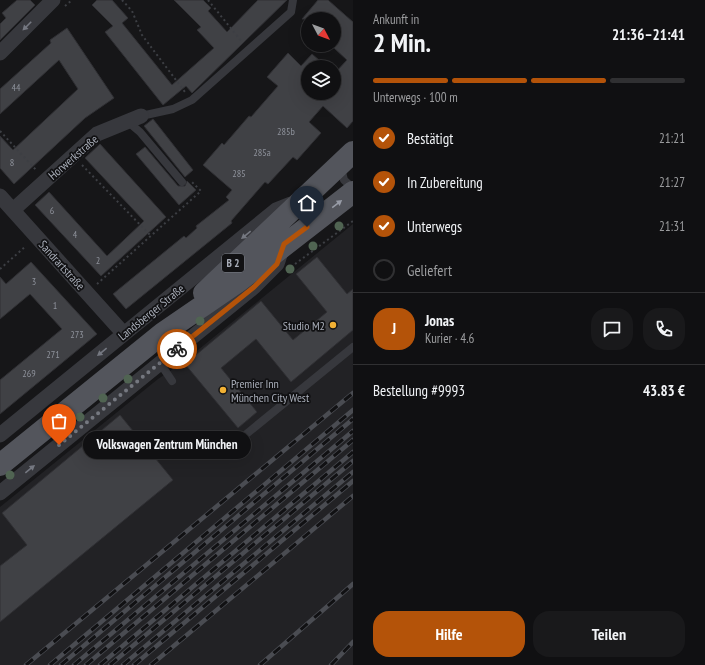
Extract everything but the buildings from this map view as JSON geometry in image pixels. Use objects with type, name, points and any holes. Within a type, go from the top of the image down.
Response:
[{"type":"main road","name":"Landsberger Straße","points":[[0,465],[152,360],[163,333],[230,266],[347,159]]},
{"type":"main road","name":"Landsberger Straße","points":[[163,333],[236,283],[284,244],[353,192]]},
{"type":"street","points":[[0,53],[53,0]]},
{"type":"street","name":"Horwerkstraße","points":[[12,210],[97,134],[134,118]]},
{"type":"street","name":"Sandrartstraße","points":[[0,196],[124,334]]},
{"type":"street","name":"Landsberger Straße","points":[[0,435],[276,210],[306,197]]},
{"type":"street","name":"Landsberger Straße","points":[[0,493],[152,360],[254,287],[277,264],[284,244]]},
{"type":"lane","points":[[182,182],[140,132],[134,118],[173,109],[192,100],[249,51],[291,12],[292,0]]},
{"type":"lane","points":[[347,159],[344,180],[353,188]]},
{"type":"lane","points":[[222,441],[240,440],[353,347]]},
{"type":"lane","points":[[152,360],[172,381]]},
{"type":"path","points":[[122,0],[132,11],[142,35],[192,100]]},
{"type":"path","points":[[208,0],[249,51]]},
{"type":"path","points":[[0,132],[46,180]]},
{"type":"path","points":[[73,156],[151,236]]},
{"type":"path","points":[[87,293],[200,191],[188,178],[182,182]]},
{"type":"path","points":[[286,270],[353,221]]},
{"type":"path","points":[[0,269],[36,237]]},
{"type":"shaded area","points":[[353,224],[353,665],[0,665],[0,507],[158,379],[182,363]]},
{"type":"railway","points":[[26,665],[353,393]]},
{"type":"railway","points":[[50,665],[353,410]]},
{"type":"railway","points":[[61,665],[353,419]]},
{"type":"railway","points":[[74,665],[353,431]]},
{"type":"railway","points":[[86,665],[353,440]]},
{"type":"railway","points":[[100,665],[353,452]]},
{"type":"railway","points":[[110,665],[353,461]]},
{"type":"railway","points":[[123,665],[353,472]]},
{"type":"railway","points":[[134,665],[353,481]]},
{"type":"railway","points":[[151,665],[353,496]]},
{"type":"railway","points":[[260,665],[353,584]]},
{"type":"railway","points":[[331,665],[353,642]]},
{"type":"way so far","points":[[59,445],[177,349]]},
{"type":"place","name":"Studio M2","points":[[333,325]]},
{"type":"place","name":"Premier Inn München City West","points":[[223,390]]},
{"type":"place","name":"Volkswagen Zentrum München","points":[[59,445]]},
{"type":"route","points":[[177,349],[254,287],[277,264],[284,244],[307,227]]}]
